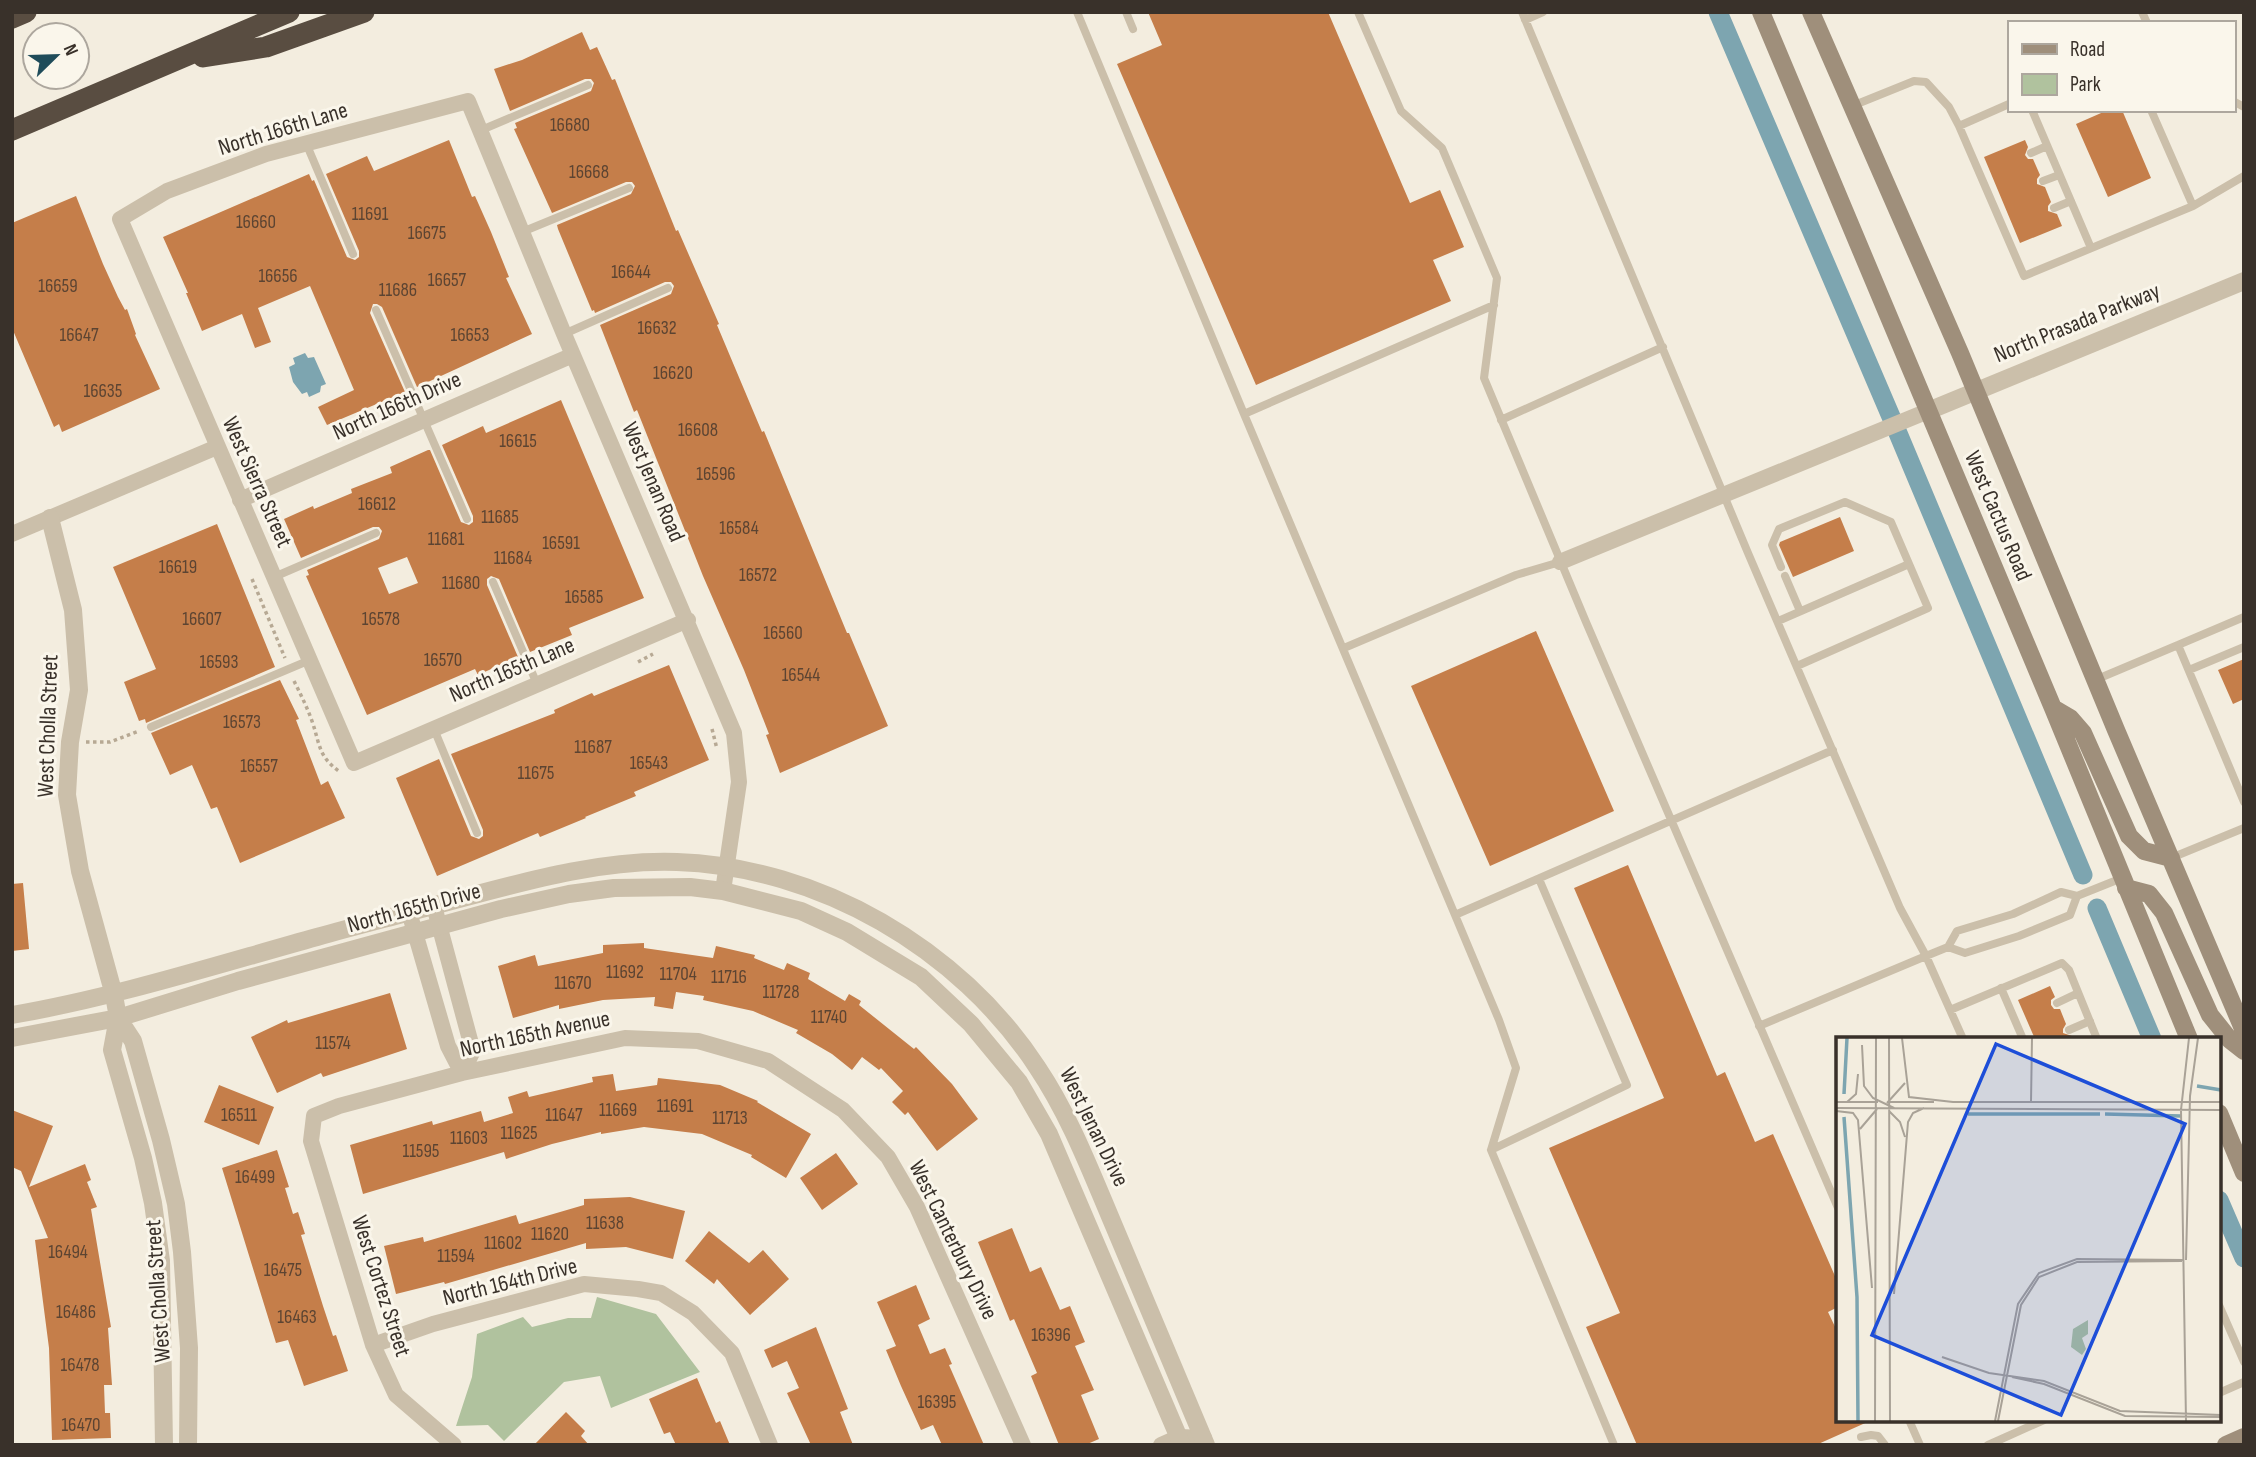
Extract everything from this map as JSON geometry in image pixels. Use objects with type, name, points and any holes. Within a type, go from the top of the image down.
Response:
[{"type":"highway","points":[[12,18],[26,12]]},
{"type":"highway","points":[[12,130],[289,12]]},
{"type":"highway","points":[[173,62],[266,47],[364,12]]},
{"type":"main road","name":"West Cactus Road","points":[[1761,12],[2188,1037]]},
{"type":"main road","name":"West Cactus Road","points":[[1811,12],[1976,391],[2244,1031]]},
{"type":"main road","points":[[2053,708],[2070,718],[2083,733],[2129,836],[2144,851],[2171,858]]},
{"type":"main road","points":[[2124,883],[2149,894],[2164,913],[2210,1014],[2230,1040],[2244,1051]]},
{"type":"main road","points":[[2221,1118],[2244,1173]]},
{"type":"main road","points":[[2227,1445],[2244,1437]]},
{"type":"street","name":"West Jenan Road","points":[[468,101],[734,733],[739,782],[723,891]]},
{"type":"street","name":"North 166th Lane","points":[[120,219],[167,191],[266,153],[468,101]]},
{"type":"street","name":"West Sierra Street","points":[[120,219],[354,763]]},
{"type":"street","name":"North Prasada Parkway","points":[[1928,411],[2244,282]]},
{"type":"street","name":"North 166th Drive","points":[[240,500],[573,355]]},
{"type":"street","points":[[1560,562],[1928,411]]},
{"type":"street","points":[[12,534],[217,447]]},
{"type":"street","name":"West Cholla Street","points":[[50,518],[73,610],[79,690],[70,742],[66,794],[80,871],[114,995],[118,1018],[112,1050],[153,1203],[161,1261],[164,1445]]},
{"type":"street","name":"North 165th Lane","points":[[354,763],[688,620]]},
{"type":"street","name":"North 165th Drive","points":[[12,1014],[114,995],[533,880],[610,866],[676,862],[727,868]]},
{"type":"street","name":"West Jenan Drive","points":[[727,868],[776,878],[876,918],[956,976],[1003,1023],[1037,1065],[1073,1130],[1203,1443]]},
{"type":"street","name":"North 165th Drive","points":[[12,1038],[118,1018],[238,981],[538,900],[614,888],[690,887],[723,891],[801,911],[833,925]]},
{"type":"street","points":[[434,906],[473,1051],[462,1073]]},
{"type":"street","points":[[409,912],[448,1046],[462,1073]]},
{"type":"street","name":"West Jenan Drive","points":[[833,925],[921,977],[971,1024],[1018,1082],[1049,1134],[1180,1441]]},
{"type":"street","name":"West Cholla Street","points":[[118,1018],[133,1041],[176,1204],[183,1252],[189,1348],[188,1445]]},
{"type":"street","name":"North 165th Avenue","points":[[314,1116],[339,1106],[462,1073],[625,1038],[698,1041],[768,1061]]},
{"type":"street","name":"West Canterbury Drive","points":[[768,1061],[843,1110],[888,1157],[917,1207],[1023,1445]]},
{"type":"street","name":"West Cortez Street","points":[[314,1116],[311,1141],[373,1345],[396,1395],[454,1445]]},
{"type":"street","name":"North 164th Drive","points":[[373,1345],[433,1324],[584,1284],[661,1293],[692,1313],[732,1353],[770,1445]]},
{"type":"street","points":[[1161,1445],[1180,1441],[1203,1443]]},
{"type":"lane","points":[[1077,12],[1499,1020],[1516,1068],[1491,1150],[1614,1445]]},
{"type":"lane","points":[[1126,12],[1133,29]]},
{"type":"lane","points":[[1358,12],[1401,110],[1442,148],[1497,278],[1484,378],[1560,562],[1836,1203]]},
{"type":"lane","points":[[1543,12],[1523,16],[1900,908],[1926,956],[1961,1037]]},
{"type":"lane","points":[[1852,106],[1914,81],[1926,82],[1949,107],[1959,126],[2024,276],[2193,206],[2244,176]]},
{"type":"lane","points":[[479,131],[588,85]]},
{"type":"lane","points":[[1959,126],[2008,104]]},
{"type":"lane","points":[[2033,112],[2091,248]]},
{"type":"lane","points":[[2152,112],[2193,206]]},
{"type":"lane","points":[[306,143],[353,254]]},
{"type":"lane","points":[[2031,153],[2047,146]]},
{"type":"lane","points":[[1980,174],[1990,171]]},
{"type":"lane","points":[[2043,181],[2059,175]]},
{"type":"lane","points":[[522,233],[629,188]]},
{"type":"lane","points":[[1993,204],[2002,200]]},
{"type":"lane","points":[[2054,208],[2071,201]]},
{"type":"lane","points":[[2004,230],[2013,226]]},
{"type":"lane","points":[[564,334],[668,289]]},
{"type":"lane","points":[[1244,414],[1494,305]]},
{"type":"lane","points":[[376,310],[467,520]]},
{"type":"lane","points":[[1501,420],[1663,347]]},
{"type":"lane","points":[[1797,666],[1928,608],[1891,522],[1844,502],[1779,529],[1772,545],[1800,611]]},
{"type":"lane","points":[[274,577],[376,533]]},
{"type":"lane","points":[[1343,648],[1516,575],[1560,562]]},
{"type":"lane","points":[[1778,621],[1909,564]]},
{"type":"lane","points":[[493,582],[537,684]]},
{"type":"lane","points":[[2095,680],[2244,617]]},
{"type":"lane","points":[[2178,645],[2244,802]]},
{"type":"lane","points":[[2189,670],[2244,647]]},
{"type":"lane","points":[[151,727],[310,660]]},
{"type":"lane","points":[[434,729],[477,833]]},
{"type":"lane","points":[[1454,915],[1833,750]]},
{"type":"lane","points":[[2171,858],[2244,828]]},
{"type":"lane","points":[[1491,1150],[1627,1085],[1539,879]]},
{"type":"lane","points":[[1759,1026],[1948,947],[1957,931],[2013,914],[2061,892],[2077,896],[2124,883]]},
{"type":"lane","points":[[1948,947],[1965,953],[2019,936],[2070,915],[2077,896]]},
{"type":"lane","points":[[1950,1010],[2062,963],[2069,970],[2096,1037]]},
{"type":"lane","points":[[2001,988],[2021,1037]]},
{"type":"lane","points":[[2057,1003],[2078,993]]},
{"type":"lane","points":[[2015,1021],[2026,1016]]},
{"type":"lane","points":[[2069,1030],[2090,1021]]},
{"type":"lane","points":[[2221,1310],[2244,1362]]},
{"type":"lane","points":[[2221,1392],[2244,1382]]},
{"type":"lane","points":[[1910,1422],[1920,1445]]},
{"type":"lane","points":[[1989,1445],[2040,1422]]},
{"type":"lane","points":[[1861,1437],[1871,1434],[1878,1436],[1885,1445]]},
{"type":"path","points":[[70,742],[110,742],[151,727]]},
{"type":"green space","points":[[597,1297],[656,1314],[700,1372],[611,1408],[600,1376],[564,1382],[504,1441],[488,1425],[456,1426],[472,1377],[477,1334],[523,1317],[532,1327],[568,1318],[591,1318]]},
{"type":"water","points":[[305,353],[308,358],[314,357],[326,384],[321,386],[320,392],[309,397],[307,392],[302,394],[293,382],[289,367],[295,364],[293,358]]},
{"type":"building","points":[[1148,12],[1328,12],[1410,203],[1440,190],[1464,247],[1433,260],[1451,301],[1256,385],[1117,64],[1162,45]]},
{"type":"building","points":[[582,32],[590,50],[597,47],[612,80],[615,79],[676,231],[678,230],[719,324],[717,325],[888,726],[780,773],[766,735],[769,734],[744,670],[703,576],[637,410],[634,412],[600,325],[671,294],[674,286],[671,282],[665,282],[595,313],[557,225],[631,194],[635,186],[632,182],[626,182],[552,213],[514,129],[517,128],[515,123],[591,91],[594,83],[591,79],[585,79],[510,111],[494,69],[522,60]]},
{"type":"building","points":[[2103,112],[2123,112],[2151,178],[2108,197],[2076,124]]},
{"type":"building","points":[[449,140],[472,197],[475,196],[491,232],[509,277],[506,278],[532,334],[417,387],[382,307],[373,304],[370,313],[405,392],[327,425],[318,407],[354,390],[310,286],[258,308],[271,342],[255,348],[242,314],[202,331],[163,237],[309,174],[347,257],[355,260],[359,257],[359,251],[326,174],[367,156],[374,171]]},
{"type":"building","points":[[2025,140],[2028,147],[2025,155],[2028,159],[2033,159],[2040,175],[2037,184],[2045,187],[2051,202],[2048,211],[2057,214],[2062,226],[2020,243],[1984,157]]},
{"type":"building","points":[[76,196],[103,264],[118,297],[125,310],[127,309],[135,335],[160,389],[62,432],[59,424],[54,427],[12,328],[12,223]]},
{"type":"building","points":[[561,400],[644,598],[569,628],[572,635],[530,652],[499,579],[491,576],[487,579],[487,585],[518,657],[478,675],[475,669],[367,715],[306,576],[309,575],[307,570],[379,539],[382,531],[379,527],[373,527],[301,558],[284,519],[352,493],[351,489],[392,473],[390,467],[430,450],[461,522],[469,525],[473,522],[473,516],[442,445],[483,426],[486,433]],"holes":[[[407,557],[418,583],[389,594],[378,568]]]},
{"type":"building","points":[[1840,517],[1854,551],[1793,577],[1780,542]]},
{"type":"building","points":[[217,524],[275,667],[146,723],[145,719],[139,721],[124,682],[156,669],[113,567]]},
{"type":"building","points":[[1536,631],[1614,811],[1490,866],[1411,686]]},
{"type":"building","points":[[2244,659],[2244,699],[2233,704],[2218,670]]},
{"type":"building","points":[[669,665],[709,760],[634,792],[636,796],[586,818],[540,837],[538,833],[437,876],[396,778],[439,759],[471,836],[479,839],[483,836],[483,830],[451,754],[555,713],[554,710],[592,693],[594,696]]},
{"type":"building","points":[[280,680],[299,719],[296,720],[321,785],[328,781],[345,818],[240,863],[217,807],[211,809],[192,765],[170,775],[151,733]]},
{"type":"building","points":[[1628,865],[1717,1076],[1725,1072],[1755,1142],[1773,1134],[1836,1278],[1836,1308],[1828,1312],[1836,1329],[1836,1422],[1868,1422],[1816,1445],[1637,1445],[1586,1327],[1620,1313],[1549,1148],[1664,1098],[1574,888]]},
{"type":"building","points":[[23,883],[29,949],[12,951],[12,884]]},
{"type":"building","points":[[644,943],[644,948],[713,958],[716,946],[755,955],[754,958],[784,970],[787,963],[810,973],[808,979],[845,1001],[849,994],[861,1001],[859,1005],[914,1049],[916,1047],[952,1084],[978,1119],[937,1151],[908,1112],[905,1115],[892,1102],[903,1091],[881,1068],[879,1070],[862,1057],[852,1070],[832,1054],[796,1033],[798,1030],[753,1011],[703,1000],[704,996],[676,992],[673,1009],[654,1006],[655,997],[603,1000],[559,1009],[559,1005],[513,1018],[498,966],[535,955],[538,966],[603,953],[603,945]]},
{"type":"building","points":[[2050,986],[2055,997],[2051,1000],[2051,1005],[2054,1009],[2060,1009],[2066,1024],[2063,1033],[2072,1037],[2034,1037],[2018,1000]]},
{"type":"building","points":[[390,993],[407,1049],[323,1077],[321,1073],[277,1093],[251,1037],[287,1020],[288,1023]]},
{"type":"building","points":[[613,1074],[616,1091],[657,1085],[658,1078],[720,1085],[758,1101],[811,1134],[786,1178],[751,1157],[752,1155],[702,1134],[644,1127],[601,1132],[506,1159],[504,1152],[363,1194],[350,1145],[432,1121],[433,1125],[481,1111],[484,1122],[513,1113],[508,1097],[527,1091],[529,1097],[593,1082],[592,1077]]},
{"type":"building","points":[[219,1085],[274,1107],[259,1145],[204,1122]]},
{"type":"building","points":[[12,1110],[53,1126],[29,1187],[85,1164],[91,1180],[87,1182],[97,1207],[91,1209],[111,1327],[108,1328],[112,1385],[104,1385],[105,1413],[110,1413],[111,1438],[52,1440],[49,1348],[35,1240],[48,1238],[21,1171],[12,1167]]},
{"type":"building","points":[[277,1150],[289,1187],[285,1188],[293,1214],[298,1212],[305,1234],[301,1235],[323,1306],[348,1371],[304,1386],[288,1340],[276,1343],[222,1168]]},
{"type":"building","points":[[836,1153],[858,1184],[822,1210],[800,1178]]},
{"type":"building","points":[[630,1197],[685,1211],[673,1259],[626,1247],[586,1249],[586,1243],[445,1284],[444,1282],[396,1294],[384,1246],[423,1237],[424,1242],[516,1215],[519,1224],[584,1205],[584,1199]]},
{"type":"building","points":[[1012,1228],[1030,1272],[1041,1267],[1060,1310],[1070,1306],[1085,1342],[1075,1346],[1094,1390],[1081,1395],[1099,1439],[1085,1445],[1059,1445],[1031,1376],[1037,1373],[1014,1319],[1010,1321],[978,1242]]},
{"type":"building","points":[[709,1231],[749,1263],[763,1250],[789,1279],[750,1315],[717,1279],[714,1284],[685,1261]]},
{"type":"building","points":[[916,1285],[930,1319],[918,1325],[930,1354],[945,1348],[952,1364],[949,1365],[984,1445],[942,1445],[933,1425],[921,1430],[901,1386],[886,1350],[896,1346],[877,1302]]},
{"type":"building","points":[[816,1327],[848,1409],[840,1412],[853,1445],[811,1445],[787,1393],[799,1388],[787,1361],[772,1368],[764,1350]]},
{"type":"building","points":[[697,1378],[716,1423],[720,1421],[730,1445],[676,1445],[670,1432],[664,1434],[649,1399]]},
{"type":"building","points":[[566,1412],[585,1431],[581,1436],[589,1445],[534,1445]]},
{"type":"waterway","points":[[1718,12],[2083,875]]},
{"type":"waterway","points":[[2097,908],[2151,1037]]},
{"type":"waterway","points":[[2221,1205],[2244,1258]]}]
